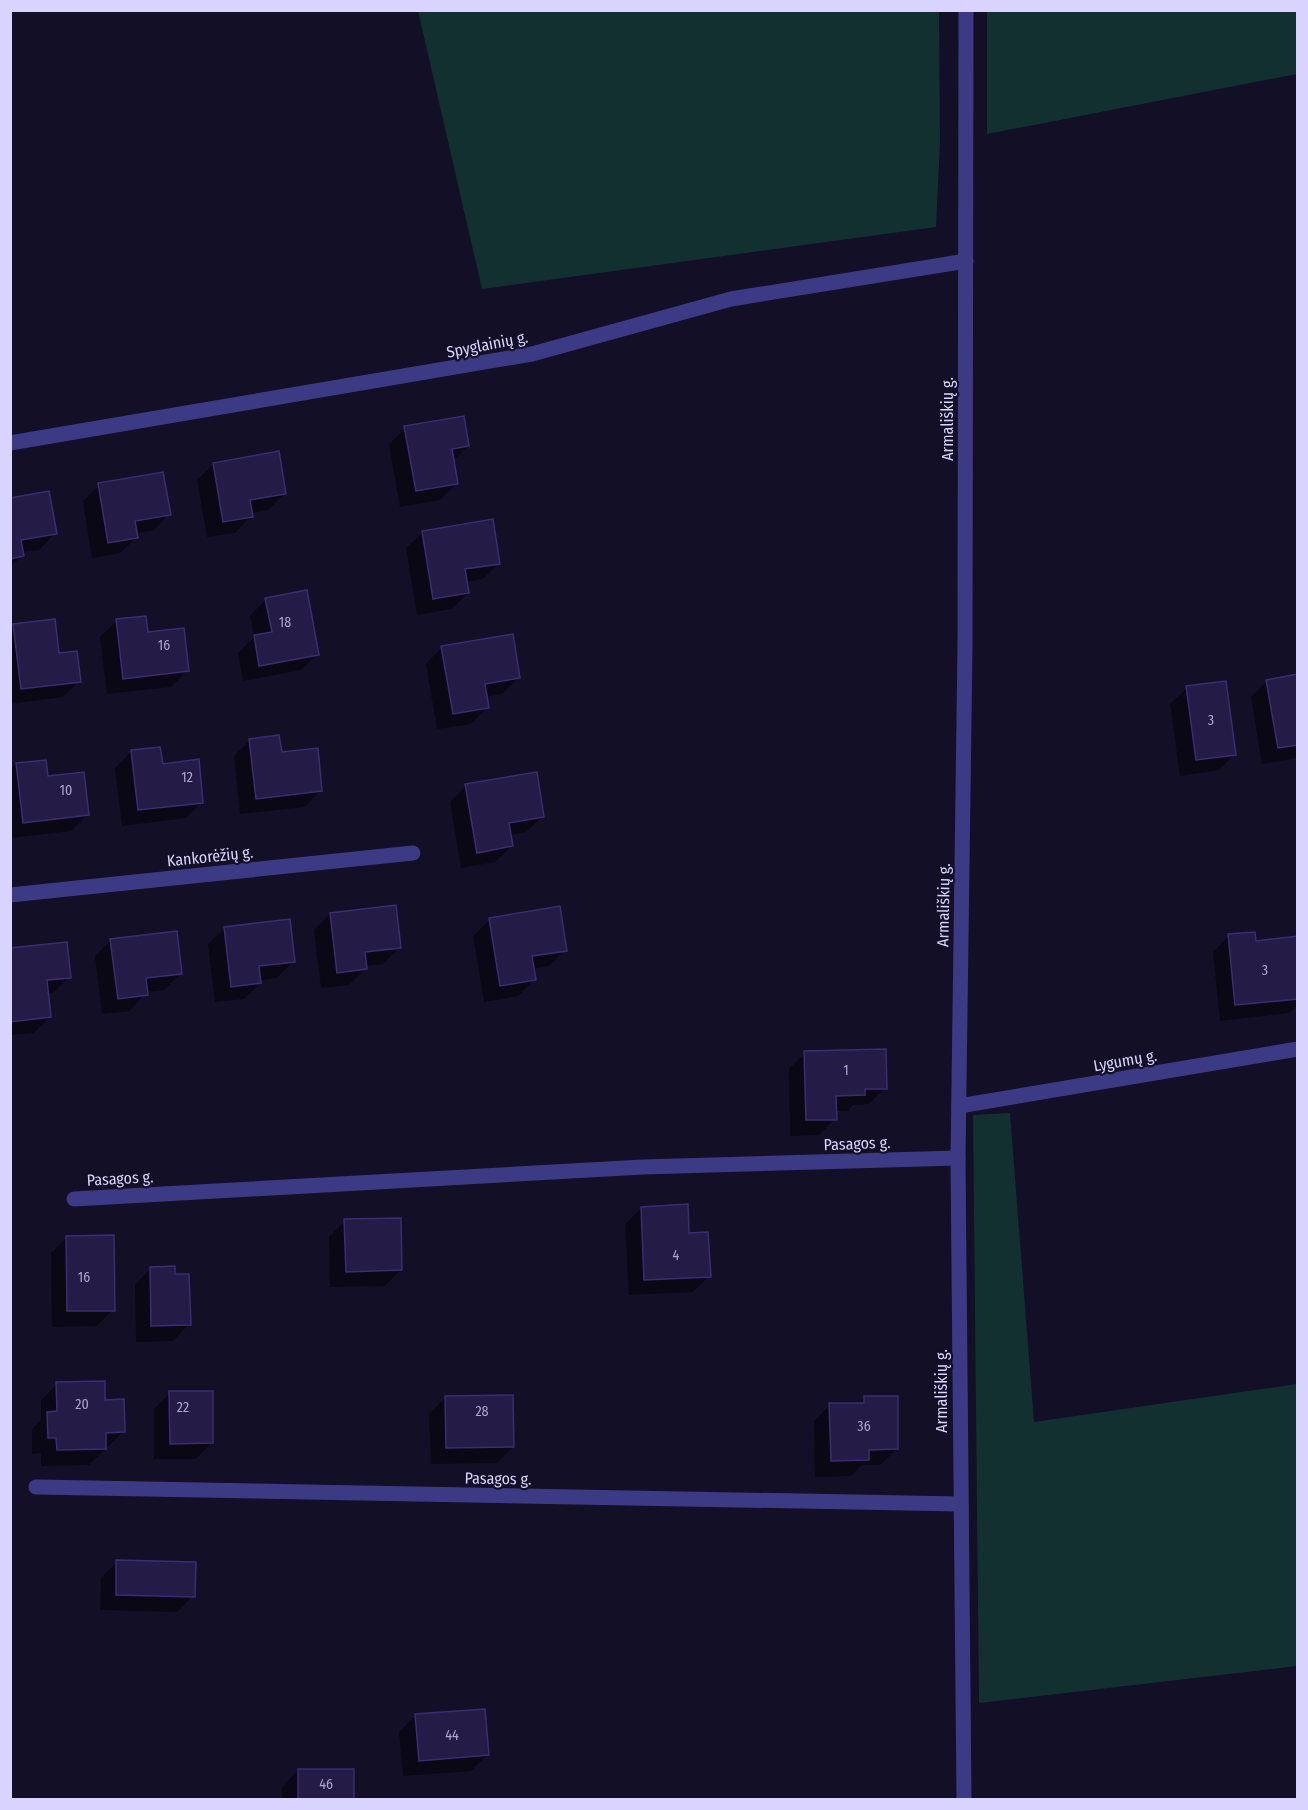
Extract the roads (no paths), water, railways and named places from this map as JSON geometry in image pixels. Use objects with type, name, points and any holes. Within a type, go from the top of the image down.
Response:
[{"type":"street","name":"Armališkių g.","points":[[964,1800],[964,1673],[959,1504],[958,1158],[965,646],[966,10]]},
{"type":"street","name":"Spyglainių g.","points":[[10,443],[532,354],[730,298],[966,261]]},
{"type":"street","name":"Kankorėžių g.","points":[[10,895],[413,853]]},
{"type":"street","name":"Lygumų g.","points":[[959,1106],[1298,1049]]},
{"type":"street","name":"Pasagos g.","points":[[74,1199],[643,1167],[958,1158]]},
{"type":"street","name":"Pasagos g.","points":[[36,1487],[959,1504]]}]
